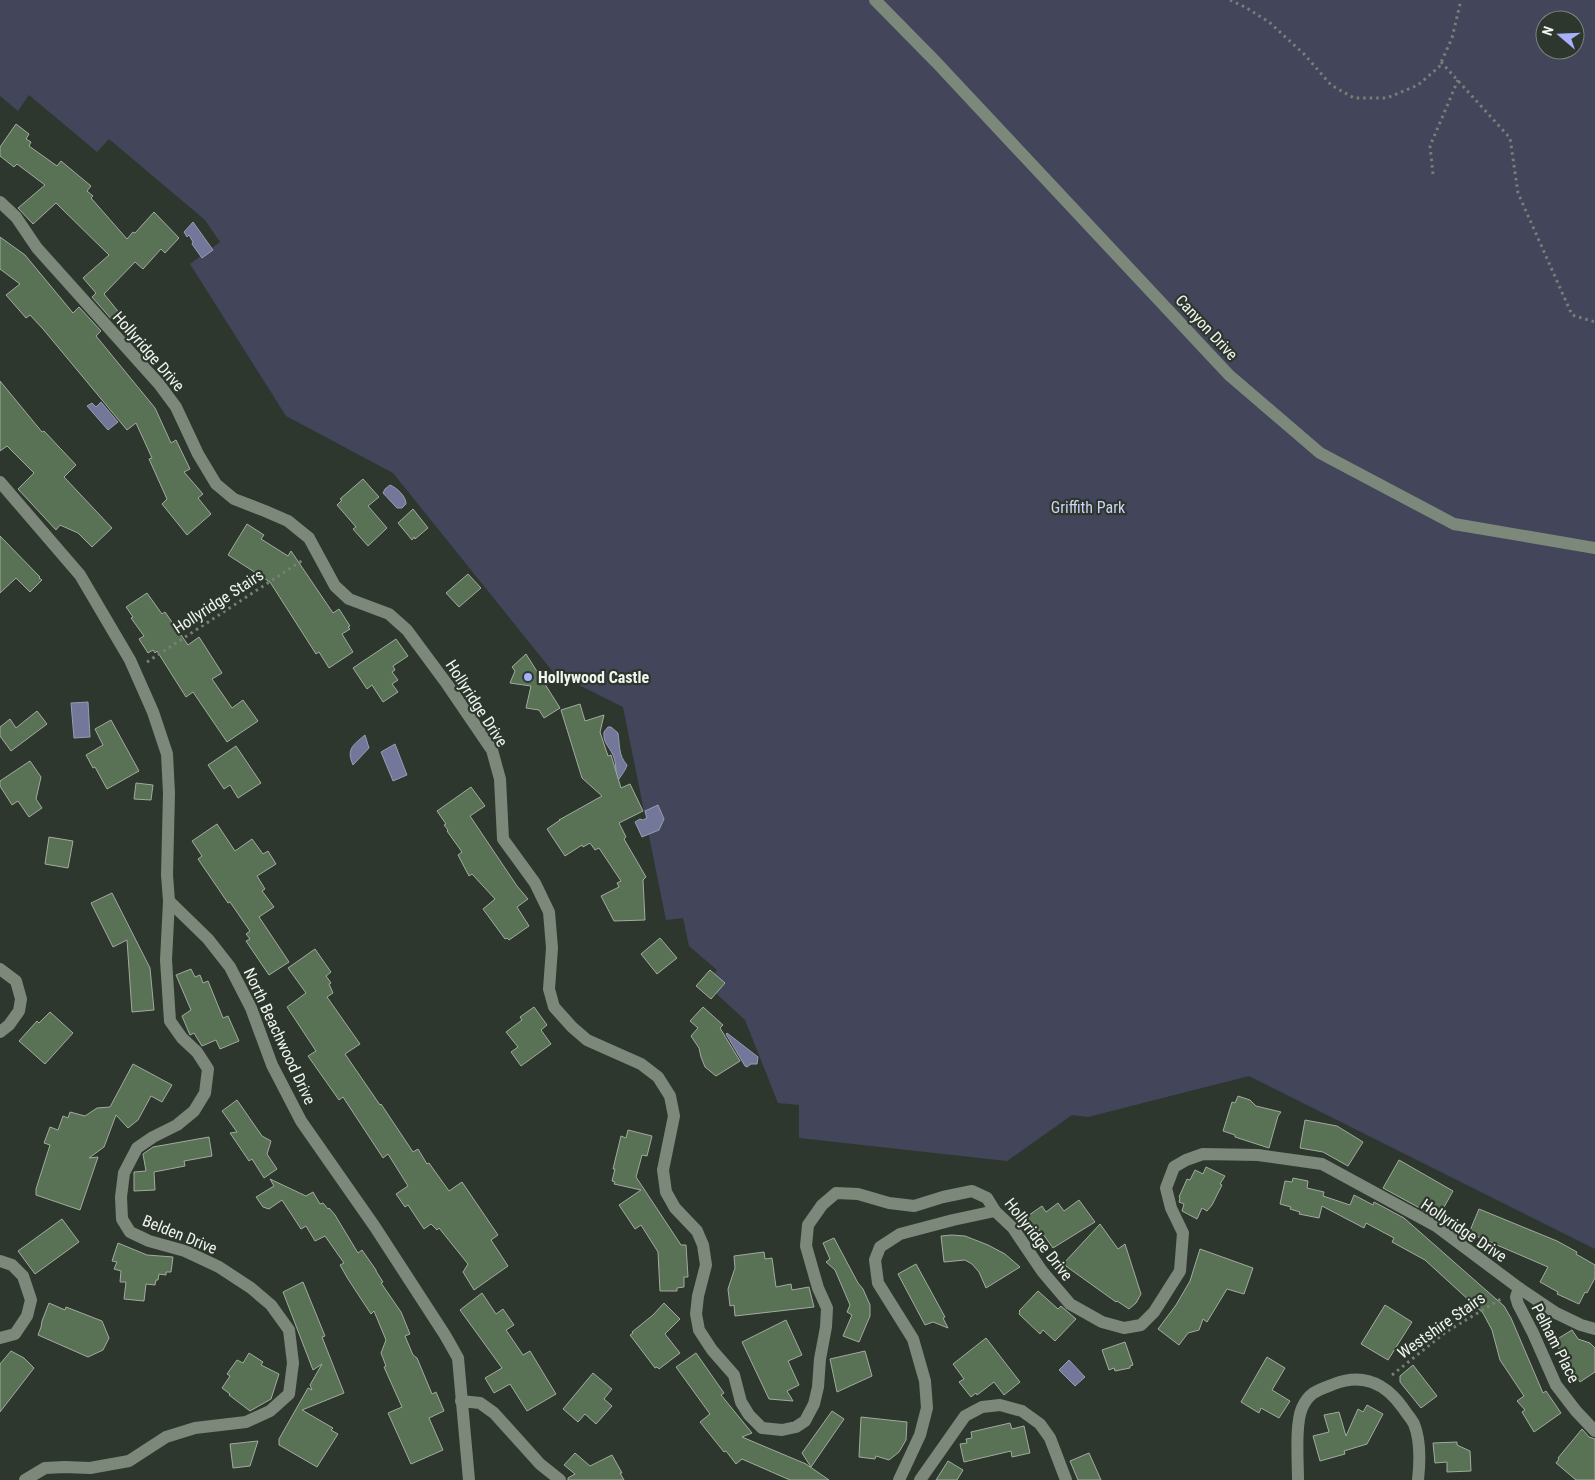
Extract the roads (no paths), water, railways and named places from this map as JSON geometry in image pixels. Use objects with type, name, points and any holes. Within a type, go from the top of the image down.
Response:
[{"type":"street","name":"Canyon Drive","points":[[875,0],[943,69],[1229,374],[1320,453],[1454,524],[1595,548]]},
{"type":"street","name":"Hollyridge Drive","points":[[0,202],[16,217],[37,248],[159,384],[176,407],[198,454],[216,484],[234,499],[288,522],[308,538],[335,586],[349,598],[389,614],[407,630],[492,750],[500,780],[503,839],[535,884],[549,912],[552,948],[548,989],[554,1007],[587,1040],[641,1064],[658,1077],[670,1096],[674,1116],[663,1170],[666,1192],[676,1208],[697,1231],[703,1245],[706,1265],[698,1296],[696,1314],[699,1330],[712,1350],[734,1375],[741,1402],[748,1415],[762,1428],[782,1430],[796,1427],[805,1421],[814,1404],[818,1388],[827,1308],[818,1288],[806,1246],[808,1225],[822,1205],[836,1193],[858,1194],[889,1203],[914,1206],[972,1191],[988,1198],[995,1211],[1013,1228],[1042,1271],[1070,1304],[1102,1322],[1124,1328],[1141,1325],[1154,1312],[1180,1271],[1183,1233],[1171,1208],[1166,1188],[1174,1167],[1203,1154],[1258,1155],[1322,1164],[1436,1226],[1556,1313],[1581,1325],[1595,1329]]},
{"type":"street","points":[[0,482],[80,575],[130,660],[153,712],[167,754],[169,793],[167,875],[169,901]]},
{"type":"street","name":"North Beachwood Drive","points":[[169,901],[208,939],[230,967],[251,1008],[272,1065],[301,1121],[375,1227],[458,1358],[469,1480]]},
{"type":"street","name":"Belden Drive","points":[[25,1480],[45,1468],[90,1468],[129,1461],[166,1437],[195,1428],[246,1422],[270,1411],[289,1394],[293,1363],[288,1330],[271,1305],[251,1288],[219,1267],[185,1251],[149,1241],[130,1232],[122,1220],[120,1197],[124,1173],[137,1148],[153,1136],[177,1125],[194,1111],[205,1093],[208,1069],[197,1052],[182,1038],[170,1021],[166,960],[169,901]]},
{"type":"street","points":[[0,969],[16,981],[21,999],[19,1011],[9,1025],[0,1032]]},
{"type":"street","points":[[899,1480],[920,1435],[928,1408],[926,1381],[913,1338],[878,1283],[875,1260],[880,1247],[900,1234],[995,1211]]},
{"type":"street","points":[[0,1261],[12,1265],[23,1276],[31,1300],[27,1316],[15,1334],[0,1338]]},
{"type":"street","name":"Pelham Place","points":[[1519,1288],[1516,1297],[1518,1304],[1556,1385],[1576,1411],[1595,1431]]},
{"type":"street","points":[[1298,1480],[1298,1427],[1301,1409],[1310,1394],[1342,1381],[1359,1379],[1379,1384],[1396,1398],[1414,1423],[1420,1454],[1418,1480]]},
{"type":"street","points":[[461,1401],[480,1403],[494,1413],[540,1464],[560,1480]]},
{"type":"street","points":[[920,1480],[965,1416],[982,1407],[1000,1405],[1022,1412],[1040,1424],[1050,1438],[1066,1480]]},
{"type":"place","name":"Hollywood Castle","points":[[528,677]]},
{"type":"park label","name":"Griffith Park","points":[[1088,507]]}]
